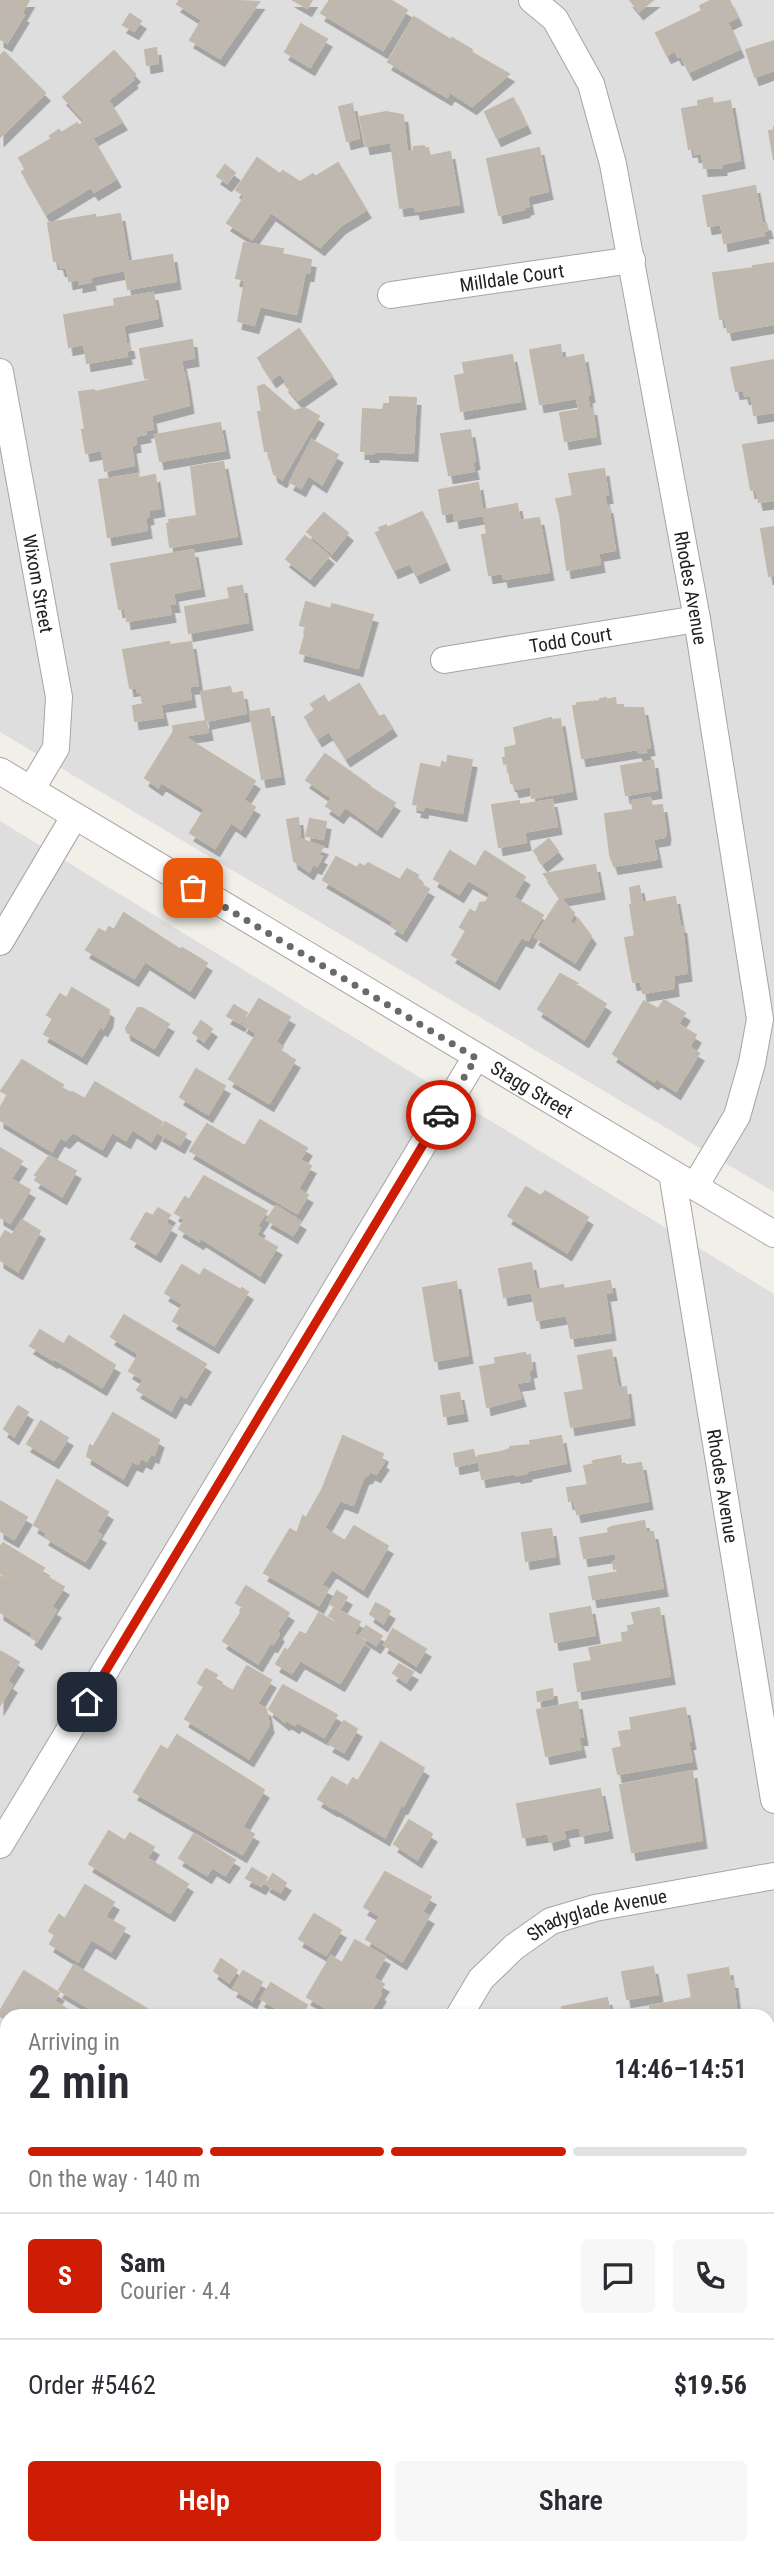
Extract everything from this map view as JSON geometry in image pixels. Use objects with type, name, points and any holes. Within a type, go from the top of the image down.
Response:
[{"type":"street","name":"Rhodes Avenue","points":[[532,0],[555,19],[591,84],[613,164],[697,619],[760,1020],[752,1063],[737,1116],[695,1186]]},
{"type":"street","name":"Milldale Court","points":[[391,295],[632,260]]},
{"type":"street","name":"Wixom Street","points":[[0,372],[60,697],[56,748],[31,790]]},
{"type":"street","name":"Todd Court","points":[[444,660],[697,619]]},
{"type":"street","name":"Stagg Street","points":[[0,771],[774,1234]]},
{"type":"street","points":[[0,942],[74,817]]},
{"type":"street","points":[[0,1844],[476,1058]]},
{"type":"street","name":"Rhodes Avenue","points":[[672,1173],[774,1800]]},
{"type":"street","name":"Shadyglade Avenue","points":[[463,2009],[481,1979],[514,1947],[551,1921],[595,1908],[774,1876]]},
{"type":"shaded area","points":[[0,0],[774,0],[774,1192],[0,732]]},
{"type":"shaded area","points":[[0,821],[774,1294],[774,2009],[0,2009]]},
{"type":"building","points":[[0,0],[29,0],[21,14],[24,15],[7,43],[0,39]]},
{"type":"building","points":[[180,0],[213,0],[201,19],[177,4]]},
{"type":"building","points":[[214,0],[259,2],[220,58],[190,40]]},
{"type":"building","points":[[293,0],[312,0],[307,8]]},
{"type":"building","points":[[330,0],[390,0],[407,10],[383,50],[321,13]]},
{"type":"building","points":[[630,0],[653,0],[639,11]]},
{"type":"building","points":[[712,0],[729,0],[737,17],[727,22],[739,49],[689,72],[681,56],[678,57],[675,51],[667,55],[656,33],[702,11],[700,6]]},
{"type":"building","points":[[130,14],[141,21],[134,31],[123,25]]},
{"type":"building","points":[[414,17],[509,74],[472,106],[450,92],[447,97],[388,62]]},
{"type":"building","points":[[301,24],[327,39],[310,67],[285,52]]},
{"type":"building","points":[[774,41],[774,70],[755,77],[746,50]]},
{"type":"building","points":[[156,48],[158,63],[147,65],[145,50]]},
{"type":"building","points":[[114,51],[135,74],[131,78],[133,80],[108,100],[122,122],[92,138],[116,179],[94,192],[91,187],[46,214],[22,172],[26,169],[19,158],[51,139],[50,136],[59,130],[61,133],[85,121],[63,97]]},
{"type":"building","points":[[4,52],[45,93],[0,137],[0,56]]},
{"type":"building","points":[[513,98],[526,125],[497,138],[485,112]]},
{"type":"building","points":[[712,98],[713,104],[730,101],[740,160],[722,164],[722,167],[704,168],[702,153],[695,154],[694,148],[689,149],[682,109],[699,106],[698,101]]},
{"type":"building","points":[[352,104],[359,138],[347,141],[339,107]]},
{"type":"building","points":[[386,112],[403,115],[407,152],[414,151],[414,147],[424,146],[424,149],[428,148],[430,156],[450,152],[459,204],[416,211],[415,206],[400,208],[391,142],[366,146],[360,117]]},
{"type":"building","points":[[774,130],[774,160],[769,131]]},
{"type":"building","points":[[539,148],[548,191],[527,196],[529,206],[525,209],[499,215],[487,159]]},
{"type":"building","points":[[257,158],[280,174],[283,171],[300,182],[313,174],[315,177],[338,163],[366,210],[340,226],[320,247],[271,212],[252,239],[227,223],[245,196],[236,190]]},
{"type":"building","points":[[225,165],[235,173],[227,183],[217,176]]},
{"type":"building","points":[[755,186],[762,224],[766,223],[768,230],[763,231],[764,235],[724,243],[721,224],[708,226],[703,196]]},
{"type":"building","points":[[120,214],[128,262],[172,255],[176,281],[128,289],[125,270],[90,277],[91,282],[79,284],[79,279],[69,281],[67,267],[61,268],[59,261],[54,261],[48,223],[95,215],[96,218]]},
{"type":"building","points":[[244,243],[283,249],[282,254],[311,260],[309,273],[305,273],[296,314],[260,306],[254,325],[238,321],[245,280],[236,278]]},
{"type":"building","points":[[774,263],[774,324],[728,332],[725,318],[720,319],[713,273]]},
{"type":"building","points":[[153,293],[158,318],[123,325],[126,344],[129,344],[130,350],[126,351],[127,356],[87,363],[84,344],[69,347],[64,315],[115,306],[114,299]]},
{"type":"building","points":[[299,329],[332,376],[298,400],[280,373],[272,379],[258,358]]},
{"type":"building","points":[[192,340],[194,358],[181,360],[183,371],[145,378],[140,349]]},
{"type":"building","points":[[560,345],[562,359],[583,355],[590,394],[587,395],[589,408],[592,408],[596,436],[565,441],[560,413],[579,410],[577,398],[540,404],[530,350]]},
{"type":"building","points":[[512,355],[521,401],[461,411],[455,376],[465,374],[463,363]]},
{"type":"building","points":[[774,360],[774,412],[754,415],[751,395],[745,396],[744,390],[736,391],[731,368]]},
{"type":"building","points":[[184,373],[189,405],[151,415],[153,429],[145,430],[146,434],[135,436],[136,444],[131,445],[134,465],[105,471],[102,450],[86,453],[79,392],[95,392]]},
{"type":"building","points":[[264,385],[294,411],[305,408],[319,416],[282,479],[274,474],[268,451],[265,451],[258,412],[262,412],[258,387]]},
{"type":"building","points":[[390,397],[416,398],[413,453],[374,451],[374,454],[366,454],[366,451],[361,451],[363,409],[383,410],[384,404],[390,404]]},
{"type":"building","points":[[220,423],[225,450],[160,461],[155,435]]},
{"type":"building","points":[[470,430],[474,471],[449,475],[441,434]]},
{"type":"building","points":[[312,440],[338,455],[322,484],[308,475],[301,488],[290,482]]},
{"type":"building","points":[[774,440],[774,500],[759,502],[756,489],[751,490],[743,445]]},
{"type":"building","points":[[223,462],[237,536],[170,547],[167,524],[170,524],[169,520],[197,516],[191,467]]},
{"type":"building","points":[[604,469],[608,495],[604,495],[615,550],[598,553],[600,564],[567,570],[556,499],[573,496],[569,474]]},
{"type":"building","points":[[138,474],[139,478],[155,475],[160,508],[148,510],[149,516],[145,517],[147,530],[108,537],[99,480]]},
{"type":"building","points":[[478,483],[483,515],[455,520],[454,512],[443,514],[439,490]]},
{"type":"building","points":[[517,504],[520,521],[539,518],[549,572],[504,579],[503,573],[489,575],[482,535],[487,534],[483,510]]},
{"type":"building","points":[[422,512],[445,562],[416,575],[410,563],[394,570],[376,533],[381,531],[379,528],[386,525],[387,528]]},
{"type":"building","points":[[324,513],[348,533],[332,553],[307,532]]},
{"type":"building","points":[[774,527],[774,575],[769,576],[761,529]]},
{"type":"building","points":[[305,536],[329,556],[310,578],[286,559]]},
{"type":"building","points":[[193,550],[200,588],[173,593],[175,604],[169,604],[171,614],[127,621],[125,608],[119,609],[111,564]]},
{"type":"building","points":[[242,586],[248,622],[189,633],[185,607],[230,599],[228,588]]},
{"type":"building","points":[[306,602],[331,609],[332,604],[373,615],[358,668],[300,653],[307,627],[300,625]]},
{"type":"building","points":[[169,642],[170,645],[191,642],[198,685],[189,686],[191,699],[160,704],[163,717],[135,721],[133,706],[144,704],[137,687],[130,688],[123,650]]},
{"type":"building","points":[[359,684],[379,717],[384,715],[392,728],[346,758],[329,731],[318,738],[305,717],[315,710],[311,704],[324,696],[328,703]]},
{"type":"building","points":[[230,687],[232,694],[242,692],[246,713],[206,721],[201,692]]},
{"type":"building","points":[[615,698],[616,705],[623,705],[624,711],[625,708],[643,708],[650,747],[645,748],[646,752],[639,753],[638,749],[582,758],[573,706]]},
{"type":"building","points":[[269,709],[280,776],[262,779],[250,712]]},
{"type":"building","points":[[551,718],[560,719],[572,791],[532,798],[531,786],[515,789],[511,783],[508,763],[504,764],[505,748],[517,745],[514,728]]},
{"type":"building","points":[[206,721],[208,732],[183,736],[255,781],[243,800],[255,807],[241,829],[231,822],[215,848],[190,833],[205,809],[161,782],[158,787],[145,778],[174,731],[173,726]]},
{"type":"building","points":[[325,754],[370,786],[351,811],[345,807],[339,815],[326,806],[332,798],[306,780]]},
{"type":"building","points":[[448,756],[472,760],[462,813],[424,806],[423,810],[417,809],[418,805],[413,804],[421,764],[441,768],[442,762],[447,764]]},
{"type":"building","points":[[653,761],[657,790],[626,795],[621,766]]},
{"type":"building","points":[[370,787],[395,803],[377,829],[353,812]]},
{"type":"building","points":[[650,798],[652,806],[662,805],[666,832],[665,837],[653,839],[657,859],[614,866],[605,814],[633,810],[632,801]]},
{"type":"building","points":[[552,800],[557,826],[524,832],[526,842],[499,847],[492,805],[519,801],[519,805]]},
{"type":"building","points":[[298,818],[300,836],[294,837],[323,847],[318,855],[322,857],[317,866],[313,864],[309,871],[294,861],[287,820]]},
{"type":"building","points":[[310,819],[326,822],[323,839],[306,836]]},
{"type":"building","points":[[549,839],[558,851],[543,863],[534,851]]},
{"type":"building","points":[[450,851],[476,867],[459,894],[434,879]]},
{"type":"building","points":[[485,851],[525,877],[513,897],[543,915],[528,940],[521,937],[495,981],[452,955],[466,931],[460,927],[470,910],[476,913],[480,903],[486,902],[491,893],[468,880]]},
{"type":"building","points":[[336,857],[357,868],[360,864],[365,867],[368,863],[400,880],[407,869],[418,875],[417,878],[421,881],[419,883],[429,889],[402,933],[391,926],[394,922],[323,880]]},
{"type":"building","points":[[595,865],[600,891],[561,898],[544,874]]},
{"type":"building","points":[[639,886],[642,901],[632,903],[630,888]]},
{"type":"building","points":[[675,897],[682,926],[687,973],[673,975],[674,988],[643,993],[641,981],[633,982],[625,938],[635,936],[630,905]]},
{"type":"building","points":[[560,898],[574,913],[569,922],[575,925],[578,919],[591,936],[575,962],[535,937]]},
{"type":"building","points":[[124,913],[181,950],[182,948],[207,963],[190,990],[145,961],[134,978],[86,950],[99,929],[106,933],[109,927],[114,930]]},
{"type":"building","points":[[560,974],[606,1004],[584,1039],[538,1009]]},
{"type":"building","points":[[72,988],[109,1010],[103,1028],[100,1026],[82,1056],[44,1034],[53,1019],[47,1015],[60,994],[67,998]]},
{"type":"building","points":[[259,999],[290,1017],[275,1042],[283,1047],[280,1051],[295,1060],[269,1103],[229,1079],[257,1033],[243,1025]]},
{"type":"building","points":[[664,1000],[685,1013],[678,1024],[696,1035],[689,1047],[699,1053],[676,1091],[656,1078],[654,1081],[613,1054],[644,1001],[658,1009]]},
{"type":"building","points":[[234,1005],[247,1013],[240,1023],[227,1016]]},
{"type":"building","points":[[138,1008],[169,1024],[154,1048],[127,1032],[126,1028]]},
{"type":"building","points":[[201,1021],[212,1029],[204,1041],[193,1033]]},
{"type":"building","points":[[22,1060],[63,1085],[62,1088],[71,1093],[85,1099],[95,1082],[162,1122],[151,1141],[132,1129],[126,1140],[112,1132],[102,1149],[73,1132],[65,1140],[60,1137],[52,1151],[0,1120],[0,1108],[8,1095],[1,1091]]},
{"type":"building","points":[[196,1069],[225,1086],[208,1114],[180,1097]]},
{"type":"building","points":[[260,1120],[307,1148],[300,1160],[311,1166],[298,1189],[308,1195],[297,1213],[190,1151],[207,1124],[245,1146]]},
{"type":"building","points":[[165,1122],[186,1134],[180,1145],[159,1133]]},
{"type":"building","points":[[0,1148],[22,1161],[12,1177],[6,1176],[30,1190],[10,1223],[0,1217]]},
{"type":"building","points":[[49,1156],[76,1171],[62,1196],[35,1180],[38,1176],[35,1175]]},
{"type":"building","points":[[204,1176],[267,1211],[257,1226],[260,1228],[256,1235],[277,1247],[260,1275],[201,1238],[199,1241],[179,1229],[185,1219],[175,1213],[185,1197],[189,1200]]},
{"type":"building","points":[[526,1187],[541,1196],[545,1191],[588,1217],[567,1252],[508,1216]]},
{"type":"building","points":[[276,1206],[301,1222],[293,1235],[267,1220]]},
{"type":"building","points":[[158,1208],[170,1215],[165,1223],[172,1227],[156,1254],[131,1239],[146,1213],[153,1216]]},
{"type":"building","points":[[22,1220],[40,1231],[18,1271],[0,1260],[0,1240],[5,1231],[12,1235]]},
{"type":"building","points":[[531,1263],[536,1290],[563,1285],[564,1289],[610,1281],[612,1292],[605,1293],[611,1332],[571,1338],[567,1315],[537,1320],[532,1292],[504,1297],[499,1269]]},
{"type":"building","points":[[182,1265],[200,1276],[204,1269],[248,1292],[214,1345],[173,1321],[183,1304],[165,1293]]},
{"type":"building","points":[[456,1282],[468,1355],[435,1361],[423,1288]]},
{"type":"building","points":[[124,1315],[206,1364],[186,1397],[180,1394],[171,1410],[137,1390],[144,1380],[129,1371],[139,1354],[111,1337]]},
{"type":"building","points":[[40,1330],[63,1344],[53,1360],[30,1346]]},
{"type":"building","points":[[69,1336],[115,1365],[102,1387],[55,1359]]},
{"type":"building","points":[[611,1350],[618,1388],[626,1387],[630,1417],[571,1427],[565,1393],[584,1390],[578,1356]]},
{"type":"building","points":[[525,1353],[526,1356],[530,1355],[532,1369],[528,1370],[530,1381],[516,1383],[521,1398],[487,1407],[480,1367],[496,1364],[495,1358]]},
{"type":"building","points":[[459,1393],[463,1413],[444,1416],[441,1396]]},
{"type":"building","points":[[18,1406],[28,1412],[14,1436],[4,1429]]},
{"type":"building","points":[[113,1413],[159,1440],[154,1455],[151,1453],[147,1461],[141,1458],[138,1464],[132,1461],[123,1478],[87,1456],[90,1445],[93,1447]]},
{"type":"building","points":[[41,1421],[68,1438],[54,1460],[27,1444]]},
{"type":"building","points":[[343,1436],[383,1454],[381,1460],[384,1462],[376,1474],[370,1471],[364,1476],[353,1505],[340,1500],[324,1528],[345,1541],[354,1526],[388,1546],[363,1589],[332,1569],[321,1585],[328,1589],[319,1605],[264,1573],[290,1529],[297,1533],[303,1516],[306,1518],[322,1490]]},
{"type":"building","points":[[561,1436],[566,1463],[517,1475],[516,1473],[482,1479],[478,1456],[501,1452],[510,1447],[531,1445],[530,1441]]},
{"type":"building","points":[[473,1450],[476,1462],[456,1466],[454,1454]]},
{"type":"building","points":[[620,1456],[622,1466],[641,1463],[648,1501],[577,1514],[574,1500],[569,1501],[567,1488],[588,1485],[584,1466],[594,1464],[593,1461]]},
{"type":"building","points":[[57,1480],[108,1512],[96,1532],[101,1535],[85,1561],[45,1537],[47,1533],[34,1525]]},
{"type":"building","points":[[0,1501],[27,1517],[14,1539],[0,1531]]},
{"type":"building","points":[[644,1521],[646,1532],[653,1532],[663,1588],[593,1599],[589,1577],[619,1572],[618,1568],[614,1569],[616,1553],[584,1558],[580,1538],[609,1533],[608,1529],[611,1527]]},
{"type":"building","points":[[551,1529],[555,1556],[526,1561],[522,1533]]},
{"type":"building","points":[[3,1543],[44,1568],[41,1573],[64,1587],[51,1607],[56,1610],[37,1641],[31,1637],[33,1633],[0,1612],[0,1576],[12,1583],[14,1581],[0,1573],[0,1547]]},
{"type":"building","points":[[246,1586],[289,1613],[277,1631],[279,1634],[273,1644],[270,1643],[258,1663],[223,1641],[244,1608],[236,1603]]},
{"type":"building","points":[[337,1591],[347,1597],[340,1609],[330,1604]]},
{"type":"building","points":[[376,1603],[390,1611],[383,1623],[370,1614]]},
{"type":"building","points":[[590,1607],[595,1635],[555,1642],[550,1614]]},
{"type":"building","points":[[334,1608],[360,1622],[355,1632],[329,1616]]},
{"type":"building","points":[[659,1608],[670,1676],[578,1691],[574,1664],[592,1661],[589,1648],[623,1642],[622,1633],[629,1632],[628,1626],[635,1625],[632,1613]]},
{"type":"building","points":[[319,1613],[365,1641],[340,1683],[300,1660],[292,1673],[276,1664],[300,1632],[306,1635]]},
{"type":"building","points":[[366,1626],[382,1636],[376,1645],[360,1635]]},
{"type":"building","points":[[393,1629],[426,1649],[416,1665],[384,1645]]},
{"type":"building","points":[[0,1651],[19,1662],[7,1681],[12,1685],[0,1705]]},
{"type":"building","points":[[399,1664],[413,1672],[406,1682],[393,1673]]},
{"type":"building","points":[[247,1666],[271,1680],[257,1704],[266,1709],[269,1725],[249,1758],[185,1719],[204,1687],[198,1683],[206,1669],[217,1675],[214,1680],[233,1691]]},
{"type":"building","points":[[283,1685],[337,1715],[324,1737],[297,1722],[295,1725],[286,1720],[285,1722],[269,1709]]},
{"type":"building","points":[[552,1689],[553,1698],[538,1701],[537,1692]]},
{"type":"building","points":[[577,1702],[583,1737],[578,1737],[581,1749],[546,1756],[537,1710]]},
{"type":"building","points":[[685,1708],[692,1761],[618,1774],[613,1749],[622,1747],[619,1732],[632,1730],[630,1718]]},
{"type":"building","points":[[344,1721],[357,1729],[344,1752],[329,1744]]},
{"type":"building","points":[[177,1735],[264,1790],[242,1827],[254,1834],[242,1854],[134,1792],[161,1746],[168,1750]]},
{"type":"building","points":[[381,1742],[424,1768],[385,1837],[335,1808],[353,1778],[358,1781]]},
{"type":"building","points":[[692,1771],[702,1840],[632,1852],[620,1785]]},
{"type":"building","points":[[332,1777],[346,1785],[333,1808],[318,1799]]},
{"type":"building","points":[[600,1789],[608,1830],[581,1835],[580,1827],[563,1830],[565,1838],[550,1842],[548,1833],[523,1837],[517,1804]]},
{"type":"building","points":[[409,1820],[432,1834],[417,1859],[394,1844]]},
{"type":"building","points":[[109,1831],[125,1841],[130,1833],[154,1847],[147,1858],[188,1884],[170,1913],[89,1864]]},
{"type":"building","points":[[194,1834],[235,1860],[225,1875],[212,1867],[207,1875],[179,1858]]},
{"type":"building","points":[[252,1868],[267,1877],[261,1886],[246,1878]]},
{"type":"building","points":[[385,1872],[431,1897],[422,1912],[429,1916],[402,1961],[366,1939],[380,1916],[364,1907]]},
{"type":"building","points":[[273,1874],[286,1883],[280,1892],[266,1884]]},
{"type":"building","points":[[85,1885],[114,1902],[105,1917],[125,1928],[111,1951],[91,1939],[78,1961],[50,1944],[55,1935],[49,1931],[59,1915],[65,1919]]},
{"type":"building","points":[[314,1914],[341,1930],[326,1955],[299,1939]]},
{"type":"building","points":[[355,1940],[385,1957],[373,1978],[384,1984],[372,2009],[328,2009],[307,1997],[331,1956],[342,1963]]},
{"type":"building","points":[[221,1959],[237,1970],[229,1982],[214,1971]]},
{"type":"building","points":[[74,1965],[147,2009],[91,2009],[59,1990]]},
{"type":"building","points":[[653,1967],[658,1994],[627,1999],[622,1972]]},
{"type":"building","points":[[728,1968],[730,1981],[733,1981],[736,2009],[651,2009],[650,2006],[692,1998],[688,1975]]},
{"type":"building","points":[[24,1971],[59,1993],[54,2001],[67,2009],[1,2009]]},
{"type":"building","points":[[243,1971],[262,1982],[252,2000],[233,1989]]},
{"type":"building","points":[[271,1983],[307,2005],[304,2009],[277,2009],[261,1999]]},
{"type":"building","points":[[607,1998],[609,2009],[562,2009]]},
{"type":"way so far","points":[[193,888],[476,1058],[441,1115]]},
{"type":"route","points":[[87,1702],[441,1115]]}]
